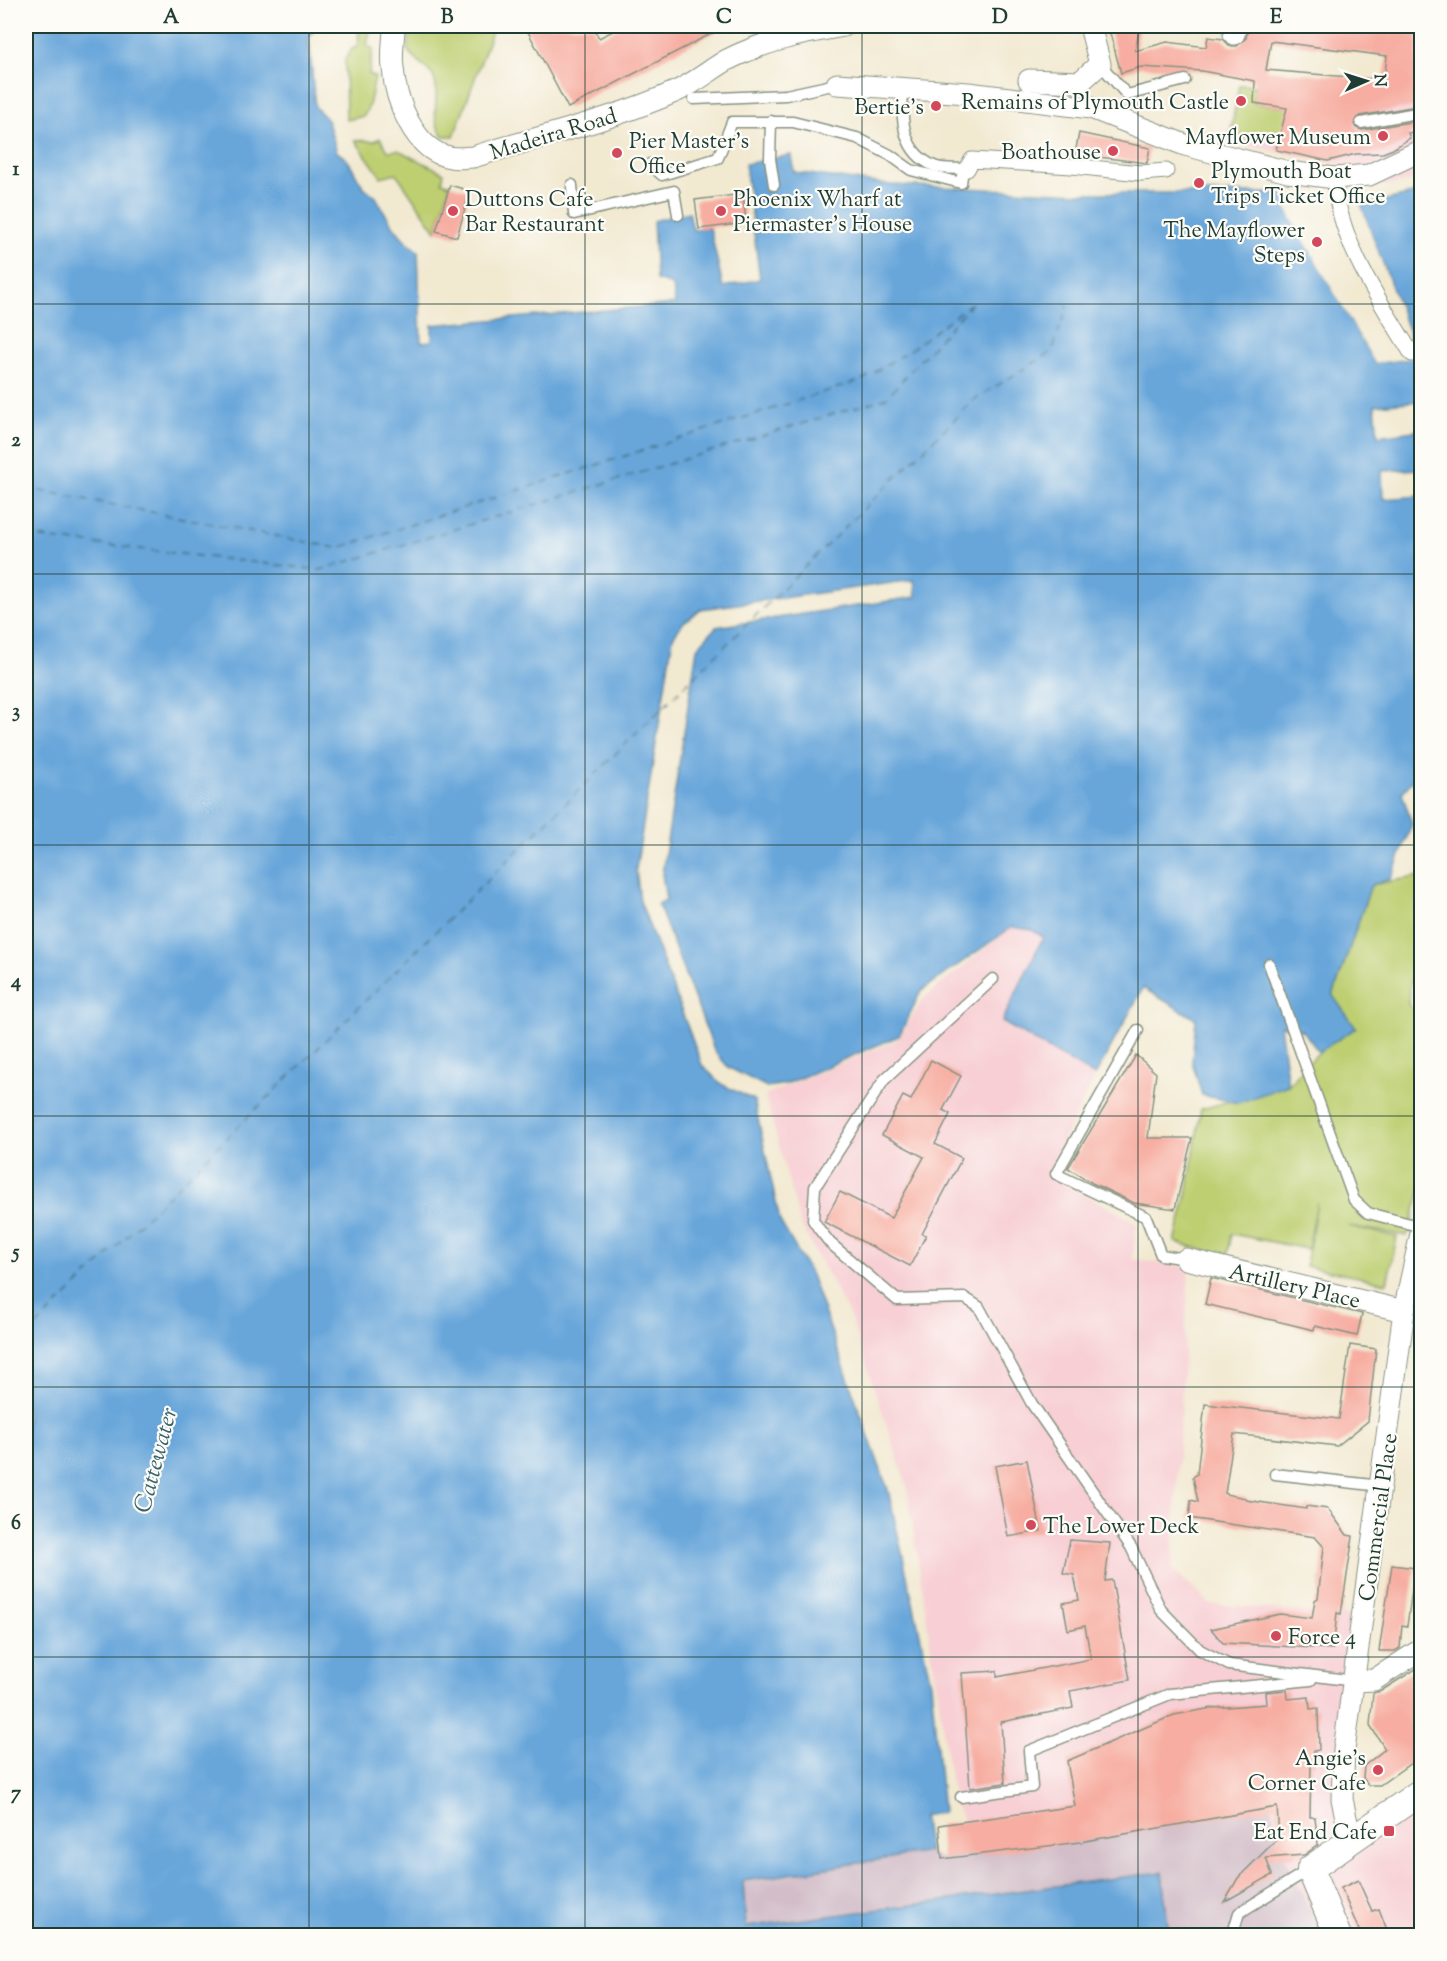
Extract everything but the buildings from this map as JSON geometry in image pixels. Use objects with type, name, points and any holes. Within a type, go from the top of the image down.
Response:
[{"type":"street","name":"Madeira Road","points":[[394,26],[392,67],[398,97],[409,122],[431,148],[449,157],[473,157],[624,111],[679,91],[727,60],[754,48],[795,35],[844,26]]},
{"type":"street","points":[[1029,81],[1080,82],[1100,63],[1090,26]]},
{"type":"street","points":[[837,84],[968,93],[1091,108],[1185,145],[1288,172],[1335,178],[1369,175],[1422,150]]},
{"type":"street","points":[[965,169],[972,160],[1141,173],[1166,171]]},
{"type":"street","points":[[1335,178],[1335,200],[1367,280],[1412,354]]},
{"type":"street","name":"Commercial Place","points":[[1351,1841],[1342,1799],[1344,1750],[1356,1681],[1404,1311],[1417,1279],[1422,1228]]},
{"type":"street","name":"Artillery Place","points":[[1186,1259],[1404,1311]]},
{"type":"street","points":[[1356,1681],[1374,1680],[1422,1649]]},
{"type":"street","points":[[1338,1935],[1310,1869],[1422,1791]]},
{"type":"lane","points":[[1100,63],[1127,95],[1185,80]]},
{"type":"lane","points":[[694,99],[786,95],[837,84]]},
{"type":"lane","points":[[650,164],[662,175],[692,168],[718,158],[732,122],[793,122],[857,138],[890,155],[911,171],[961,183],[965,169],[936,167],[912,151],[904,130],[903,89]]},
{"type":"lane","points":[[1361,123],[1422,111]]},
{"type":"lane","points":[[771,121],[770,159],[774,186]]},
{"type":"lane","points":[[572,185],[574,214],[674,191],[678,214]]},
{"type":"lane","points":[[1269,964],[1354,1200],[1368,1213],[1422,1228]]},
{"type":"lane","points":[[993,979],[885,1080],[815,1187],[813,1220],[830,1243],[897,1300],[965,1298],[979,1307],[1032,1404],[1131,1547],[1161,1610],[1200,1650],[1229,1665],[1356,1681]]},
{"type":"lane","points":[[1138,1030],[1056,1174],[1146,1217],[1161,1255],[1186,1259]]},
{"type":"lane","points":[[1275,1474],[1382,1486]]},
{"type":"lane","points":[[961,1797],[1032,1787],[1029,1751],[1170,1694],[1326,1678]]},
{"type":"lane","points":[[1232,1935],[1239,1913],[1310,1869]]},
{"type":"shaded area","points":[[1421,69],[1421,179],[1384,186],[1343,166],[1227,141],[1234,107],[1365,116],[1384,111],[1396,78]]},
{"type":"shaded area","points":[[1012,927],[1032,930],[1043,937],[1003,1022],[1095,1076],[1047,1174],[1137,1223],[1132,1259],[1189,1267],[1172,1569],[1210,1604],[1351,1616],[1334,1846],[1421,1787],[1421,1935],[1324,1935],[1292,1876],[1276,1831],[1256,1705],[1174,1715],[1067,1761],[1075,1806],[965,1823],[954,1804],[907,1486],[850,1316],[801,1226],[765,1095],[898,1040],[923,999]]},
{"type":"shaded area","points":[[1256,1705],[1276,1831],[1292,1876],[1324,1935],[1169,1935],[1162,1872],[746,1928],[742,1881],[929,1852],[942,1859],[1074,1806],[1067,1761],[1174,1715]]},
{"type":"green space","points":[[359,26],[371,26],[367,45],[373,49],[369,74],[375,77],[369,106],[364,116],[346,120],[345,59],[352,49],[358,46]]},
{"type":"green space","points":[[410,26],[492,26],[454,136],[443,136],[438,128],[434,78],[408,51]]},
{"type":"green space","points":[[1239,85],[1255,86],[1254,103],[1292,108],[1280,138],[1253,132],[1250,140],[1231,132]]},
{"type":"green space","points":[[380,138],[388,151],[398,150],[444,173],[442,182],[450,185],[436,231],[396,173],[381,177],[355,140],[375,141]]},
{"type":"green space","points":[[1421,876],[1421,917],[1408,1003],[1421,1027],[1421,1190],[1407,1236],[1348,1226],[1397,1237],[1387,1283],[1306,1266],[1317,1202],[1308,1249],[1232,1234],[1227,1257],[1175,1242],[1187,1194],[1201,1109],[1288,1085],[1319,1052],[1355,1028],[1333,996],[1371,885]]},
{"type":"water","name":"Cattewater","points":[[26,26],[316,26],[309,38],[315,107],[327,119],[337,152],[351,165],[365,188],[376,197],[399,233],[418,251],[421,342],[432,341],[432,325],[675,304],[673,285],[656,280],[653,221],[689,212],[693,230],[710,228],[723,287],[760,279],[745,164],[791,155],[794,172],[891,185],[1081,193],[1283,193],[1287,211],[1375,363],[1405,360],[1414,346],[1361,206],[1421,192],[1421,401],[1375,405],[1378,436],[1421,430],[1421,469],[1382,471],[1383,499],[1421,496],[1421,770],[1402,793],[1412,824],[1391,879],[1371,885],[1333,996],[1356,1028],[1319,1052],[1303,1031],[1280,1025],[1288,1085],[1238,1103],[1202,1095],[1192,1062],[1196,1019],[1143,988],[1095,1076],[1002,1022],[1043,937],[1032,930],[1012,927],[921,991],[899,1036],[786,1084],[767,1087],[729,1068],[715,1052],[658,904],[666,900],[662,874],[697,648],[716,627],[916,597],[914,580],[701,609],[683,623],[673,637],[636,869],[640,901],[702,1065],[721,1084],[754,1100],[780,1221],[811,1275],[888,1490],[931,1683],[943,1812],[923,1816],[929,1852],[743,1881],[746,1927],[1162,1872],[1169,1935],[26,1936]]},
{"type":"pier","points":[[1283,193],[1286,193],[1290,210],[1377,360],[1413,355],[1358,206],[1361,206],[1417,357],[1375,363],[1287,211]]},
{"type":"ferry route","points":[[26,536],[320,570],[886,398],[973,302]]},
{"type":"ferry route","points":[[26,488],[338,548],[862,380],[910,350],[970,304]]},
{"type":"ferry route","points":[[26,1336],[975,399],[1052,352],[1068,304]]},
{"type":"place","name":"Remains of Plymouth Castle","points":[[1241,101]]},
{"type":"place","name":"Bertie's","points":[[936,106]]},
{"type":"place","name":"Mayflower Museum","points":[[1383,136]]},
{"type":"place","name":"Boathouse","points":[[1113,151]]},
{"type":"place","name":"Pier Master's Office","points":[[617,153]]},
{"type":"place","name":"Plymouth Boat Trips Ticket Office","points":[[1199,183]]},
{"type":"place","name":"Duttons Cafe Bar Restaurant","points":[[453,211]]},
{"type":"place","name":"Phoenix Wharf at Piermaster's House","points":[[721,211]]},
{"type":"place","name":"The Mayflower Steps","points":[[1317,242]]},
{"type":"place","name":"The Lower Deck","points":[[1031,1525]]},
{"type":"place","name":"Force 4","points":[[1276,1636]]},
{"type":"place","name":"Angie's Corner Cafe","points":[[1378,1770]]},
{"type":"place","name":"Eat End Cafe","points":[[1389,1831]]}]
